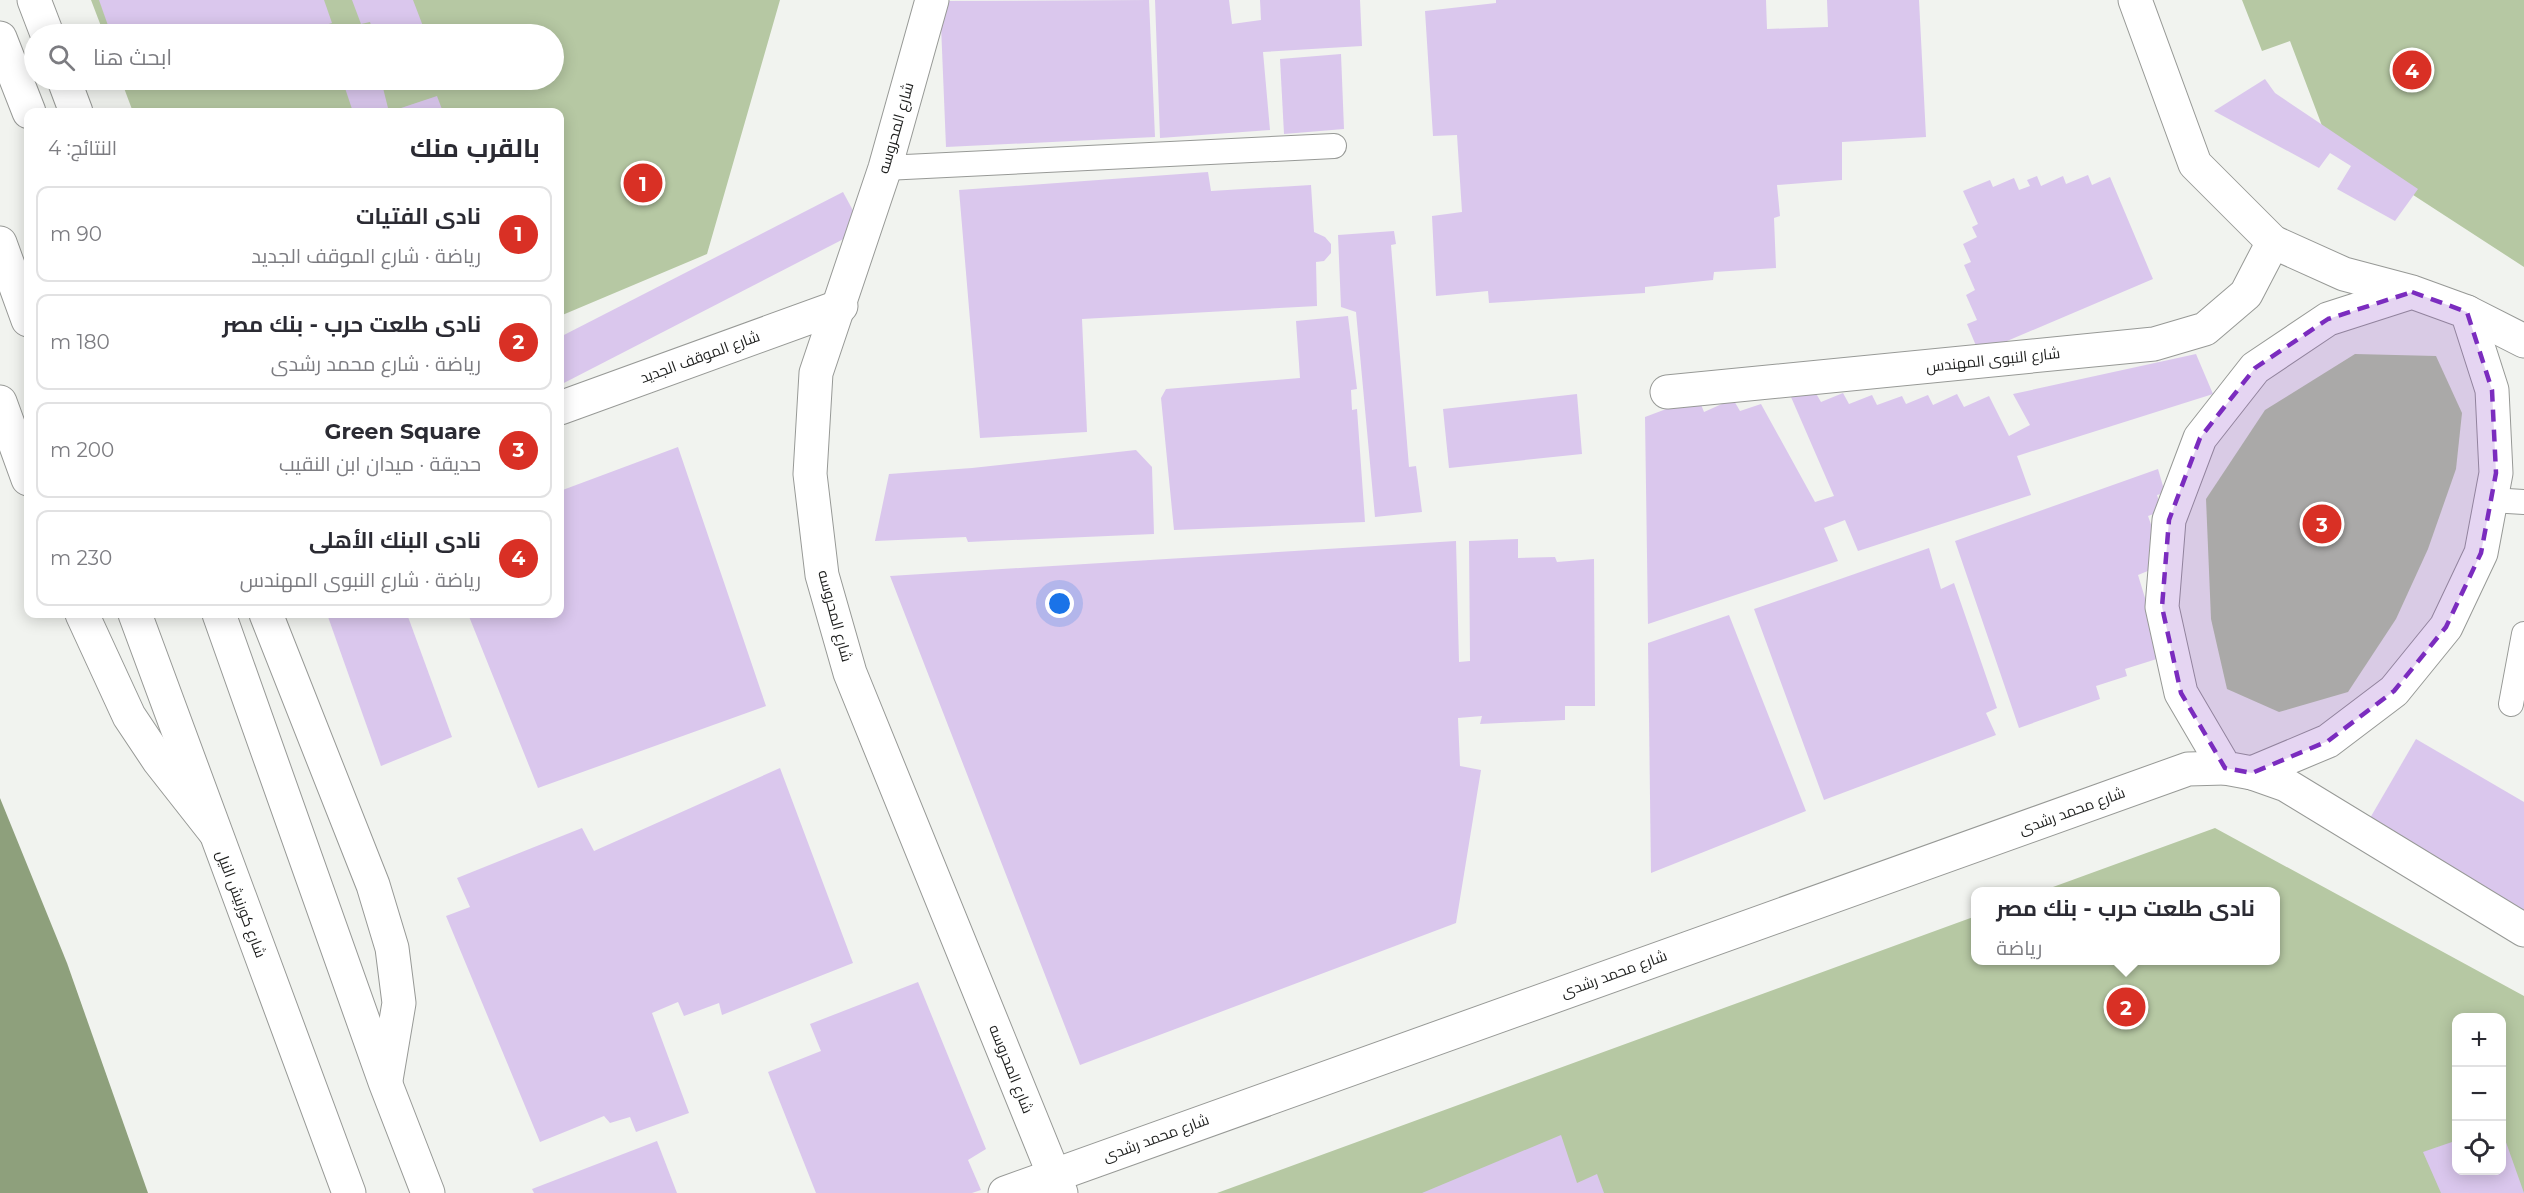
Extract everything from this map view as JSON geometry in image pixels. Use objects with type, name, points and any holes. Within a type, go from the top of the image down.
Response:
[{"type":"main road","points":[[34,0],[43,24]]},
{"type":"main road","name":"شارع المحروسه","points":[[932,0],[885,168],[841,306],[816,373],[810,474],[822,575],[850,673],[1058,1184]]},
{"type":"main road","points":[[2135,0],[2194,164],[2273,242],[2344,274],[2412,292],[2467,312],[2524,341]]},
{"type":"main road","points":[[0,39],[27,108]]},
{"type":"main road","points":[[68,90],[74,108]]},
{"type":"main road","name":"شارع النبوى المهندس","points":[[1667,392],[2154,344],[2205,329],[2246,294],[2273,242]]},
{"type":"main road","points":[[0,243],[24,309]]},
{"type":"main road","points":[[2412,292],[2328,319],[2255,368],[2200,438],[2184,478],[2169,520],[2162,607],[2181,693],[2239,771],[2328,741],[2394,691],[2446,627],[2481,553],[2496,473],[2492,390],[2467,312]]},
{"type":"main road","name":"شارع الموقف الجديد","points":[[564,407],[841,306]]},
{"type":"main road","points":[[0,402],[24,468]]},
{"type":"main road","points":[[84,618],[129,716],[159,761],[214,831]]},
{"type":"main road","name":"شارع كورنيش النيل","points":[[136,618],[349,1193]]},
{"type":"main road","points":[[220,618],[385,1082],[428,1193]]},
{"type":"main road","points":[[268,618],[373,885],[392,948],[399,1003],[385,1082]]},
{"type":"main road","name":"شارع محمد رشدى","points":[[1005,1193],[1058,1184],[2188,769],[2239,771],[2286,785],[2524,930]]},
{"type":"lane","points":[[885,168],[1334,146]]},
{"type":"lane","points":[[2491,500],[2524,502]]},
{"type":"lane","points":[[2511,704],[2524,634]]},
{"type":"highlighted area","points":[[2412,292],[2467,312],[2492,390],[2496,473],[2481,553],[2446,627],[2394,691],[2328,741],[2252,773],[2225,768],[2181,693],[2162,607],[2169,520],[2200,438],[2255,368],[2328,319]]},
{"type":"shaded area","points":[[91,0],[780,0],[707,254],[564,314],[564,108],[132,108],[125,90],[564,90],[564,24],[100,24]]},
{"type":"shaded area","points":[[2242,0],[2524,0],[2524,267],[2327,139],[2290,41],[2262,51]]},
{"type":"shaded area","points":[[2355,354],[2436,356],[2462,413],[2456,469],[2428,549],[2396,619],[2348,692],[2279,712],[2227,689],[2211,619],[2206,499],[2265,410]]},
{"type":"shaded area","points":[[0,798],[67,963],[148,1193],[0,1193]]},
{"type":"shaded area","points":[[2215,828],[2524,996],[2524,1193],[1217,1193],[1971,918],[1971,965],[2280,965],[2280,887],[2053,887]]},
{"type":"building","points":[[99,0],[324,0],[332,23],[329,24],[107,24]]},
{"type":"building","points":[[352,0],[413,0],[422,24],[371,24],[370,22],[361,24]]},
{"type":"building","points":[[1149,0],[1155,137],[946,147],[940,1]]},
{"type":"building","points":[[1155,0],[1229,0],[1232,24],[1261,20],[1260,0],[1360,0],[1362,46],[1263,52],[1270,130],[1160,138]]},
{"type":"building","points":[[1496,0],[1766,0],[1767,29],[1828,27],[1827,0],[1919,0],[1926,137],[1842,142],[1842,180],[1777,185],[1780,216],[1774,218],[1776,268],[1714,272],[1713,280],[1645,287],[1645,293],[1489,303],[1488,291],[1436,296],[1432,216],[1462,212],[1457,135],[1433,136],[1425,11],[1496,3]]},
{"type":"building","points":[[1341,54],[1344,129],[1284,134],[1280,59]]},
{"type":"building","points":[[2265,79],[2275,93],[2418,189],[2395,221],[2337,189],[2351,166],[2330,153],[2319,168],[2214,111]]},
{"type":"building","points":[[346,90],[384,90],[388,108],[352,108]]},
{"type":"building","points":[[437,96],[442,108],[401,108]]},
{"type":"building","points":[[1208,172],[1211,191],[1311,185],[1314,232],[1325,237],[1331,244],[1331,253],[1324,261],[1316,262],[1317,306],[1082,319],[1087,432],[980,438],[959,190]]},
{"type":"building","points":[[2088,175],[2092,185],[2110,177],[2153,279],[1979,353],[1967,324],[1977,320],[1966,295],[1975,290],[1964,265],[1971,262],[1963,244],[1977,237],[1972,227],[1978,224],[1963,191],[1990,180],[1993,187],[2014,178],[2019,190],[2030,186],[2027,180],[2037,176],[2041,186],[2063,176],[2066,184]]},
{"type":"building","points":[[843,192],[863,229],[564,383],[564,335]]},
{"type":"building","points":[[1394,231],[1396,244],[1391,245],[1409,467],[1416,466],[1422,512],[1375,517],[1356,312],[1341,307],[1338,235]]},
{"type":"building","points":[[1348,316],[1357,389],[1351,390],[1352,410],[1357,409],[1365,522],[1174,530],[1161,398],[1166,389],[1300,378],[1296,321]]},
{"type":"building","points":[[2196,354],[2213,394],[2017,456],[2031,495],[1858,551],[1845,520],[1824,528],[1838,561],[1648,624],[1645,417],[1698,397],[1704,412],[1733,399],[1740,411],[1761,404],[1815,502],[1834,496],[1791,397],[1814,390],[1821,402],[1843,393],[1849,404],[1872,395],[1877,405],[1902,396],[1906,404],[1928,395],[1933,405],[1957,394],[1964,407],[1989,396],[2009,436],[2030,425],[2013,394]]},
{"type":"building","points":[[1577,394],[1582,454],[1449,468],[1443,409]]},
{"type":"building","points":[[678,447],[766,706],[538,788],[470,618],[564,618],[564,490]]},
{"type":"building","points":[[1136,450],[1152,467],[1154,534],[968,542],[966,537],[875,541],[889,474],[972,468]]},
{"type":"building","points":[[2158,469],[2165,493],[2157,495],[2162,511],[2148,516],[2158,544],[2149,549],[2155,568],[2138,575],[2163,657],[2125,669],[2127,676],[2096,686],[2100,699],[2019,728],[1955,541]]},
{"type":"building","points":[[1518,539],[1518,558],[1555,557],[1557,562],[1594,559],[1595,706],[1565,706],[1565,720],[1480,724],[1482,716],[1458,718],[1460,766],[1481,770],[1456,923],[1080,1065],[890,576],[1456,541],[1459,662],[1470,661],[1469,541]]},
{"type":"building","points":[[1929,548],[1941,589],[1954,583],[1997,708],[1986,713],[1996,735],[1824,800],[1754,609]]},
{"type":"building","points":[[1729,615],[1806,811],[1651,873],[1648,643]]},
{"type":"building","points":[[328,618],[408,618],[452,737],[381,766]]},
{"type":"building","points":[[2416,739],[2524,802],[2524,918],[2366,825]]},
{"type":"building","points":[[780,768],[853,963],[722,1015],[719,1003],[684,1016],[678,1002],[652,1013],[689,1113],[636,1132],[630,1117],[610,1123],[604,1116],[540,1142],[446,916],[470,907],[457,878],[582,828],[594,851]]},
{"type":"building","points":[[918,982],[986,1149],[968,1160],[981,1190],[972,1193],[816,1193],[768,1072],[821,1051],[810,1024]]},
{"type":"building","points":[[1561,1135],[1577,1183],[1597,1174],[1604,1193],[1422,1193]]},
{"type":"building","points":[[657,1141],[677,1193],[534,1193],[532,1189]]},
{"type":"building","points":[[2452,1142],[2452,1175],[2506,1175],[2506,1142],[2524,1193],[2441,1193],[2423,1152]]},
{"type":"place","name":"نادى البنك الأهلى","points":[[2412,70]]},
{"type":"place","name":"نادى الفتيات","points":[[643,183]]},
{"type":"place","name":"Green Square","points":[[2322,524]]},
{"type":"place","name":"نادى طلعت حرب - بنك مصر","points":[[2126,1007]]}]
